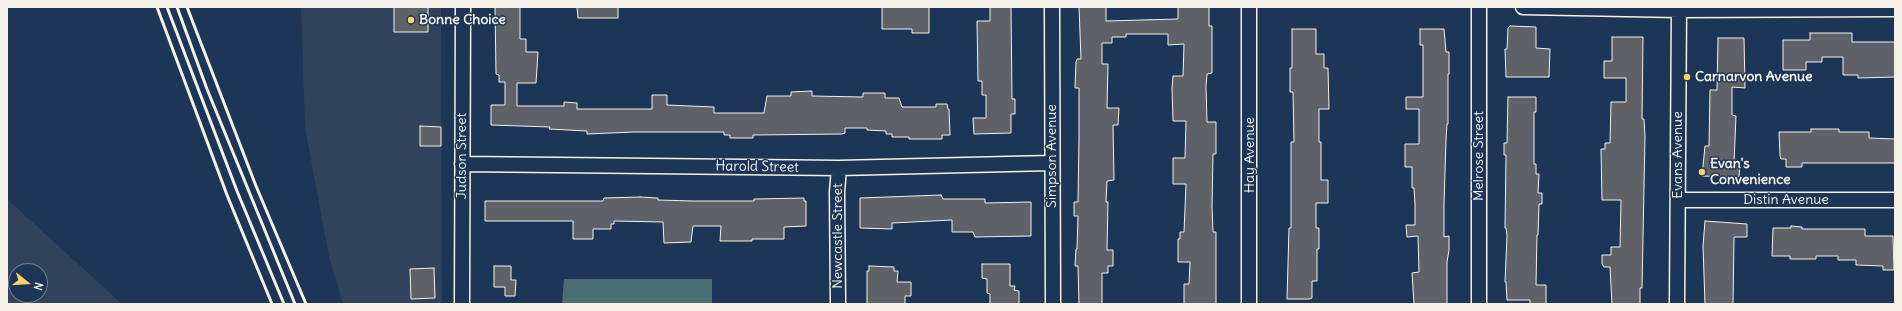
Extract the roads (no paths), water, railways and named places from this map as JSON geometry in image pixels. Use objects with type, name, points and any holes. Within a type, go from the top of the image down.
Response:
[{"type":"street","name":"Judson Street","points":[[462,304],[463,7]]},
{"type":"street","name":"Simpson Avenue","points":[[1052,7],[1051,163],[1053,304]]},
{"type":"street","name":"Hay Avenue","points":[[1249,7],[1249,304]]},
{"type":"street","name":"Melrose Street","points":[[1479,7],[1479,304]]},
{"type":"street","points":[[1523,7],[1895,8]]},
{"type":"street","name":"Evans Avenue","points":[[1677,304],[1679,8]]},
{"type":"street","name":"Harold Street","points":[[462,164],[839,168],[1051,163]]},
{"type":"street","name":"Newcastle Street","points":[[838,304],[837,192],[839,168]]},
{"type":"street","name":"Distin Avenue","points":[[1678,200],[1895,200]]},
{"type":"railway","points":[[157,7],[227,195],[272,304]]},
{"type":"railway","points":[[167,7],[237,191],[284,304]]},
{"type":"railway","points":[[177,7],[207,89],[295,304]]},
{"type":"railway","points":[[187,7],[256,186],[306,304]]},
{"type":"place","name":"Bonne Choice","points":[[411,20]]},
{"type":"place","name":"Carnarvon Avenue","points":[[1687,77]]},
{"type":"place","name":"Evan's Convenience","points":[[1702,172]]}]
